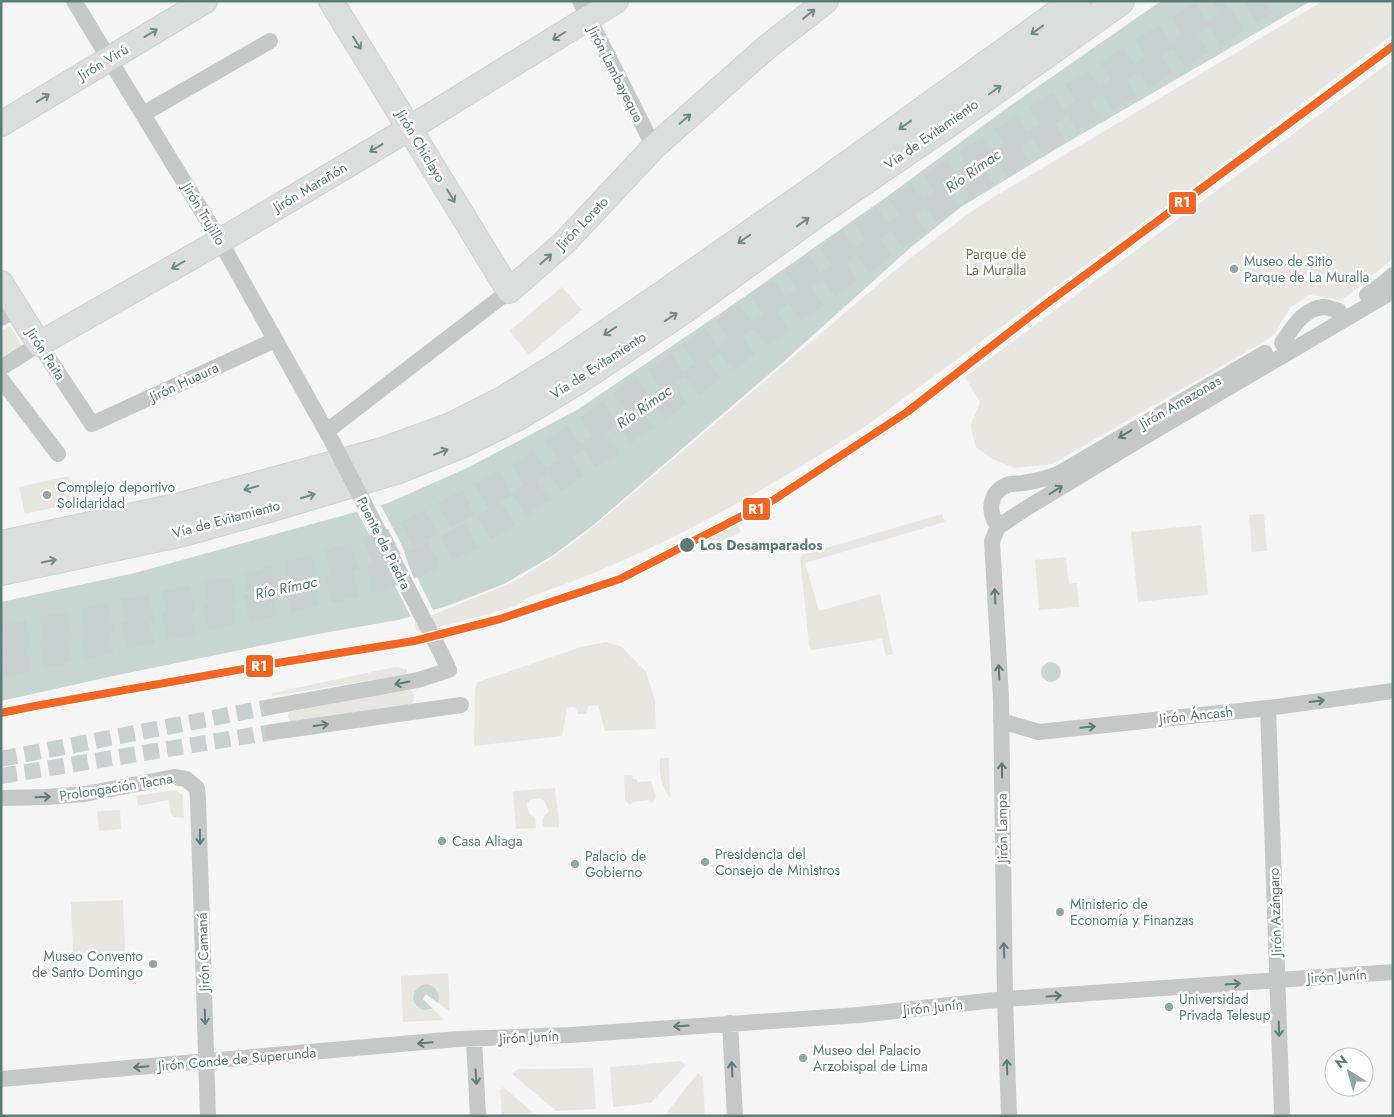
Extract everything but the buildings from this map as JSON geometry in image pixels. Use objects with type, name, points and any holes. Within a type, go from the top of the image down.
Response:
[{"type":"highway","name":"Vía de Evitamiento","points":[[1,545],[185,506],[382,452],[458,423],[506,399],[564,363],[811,192],[1076,1]]},
{"type":"highway","name":"Vía de Evitamiento","points":[[1,571],[183,532],[396,470],[463,443],[518,416],[576,381],[681,310],[1120,1]]},
{"type":"main road","name":"Jirón Virú","points":[[1,124],[205,1]]},
{"type":"main road","name":"Jirón Chiclayo","points":[[331,1],[509,291]]},
{"type":"main road","name":"Jirón Marañón","points":[[39,344],[410,128],[584,10],[616,1]]},
{"type":"main road","name":"Jirón Loreto","points":[[509,291],[564,243],[654,147],[766,48],[826,1]]},
{"type":"main road","name":"Jirón Paita","points":[[1,283],[9,313],[39,344]]},
{"type":"street","name":"Jirón Trujillo","points":[[74,1],[220,240],[330,437]]},
{"type":"street","name":"Jirón Lambayeque","points":[[584,10],[654,147]]},
{"type":"street","points":[[143,114],[270,41]]},
{"type":"street","name":"Jirón Amazonas","points":[[1003,524],[994,520],[990,506],[993,497],[1008,484],[1039,480],[1060,473],[1339,311],[1374,290],[1393,275]]},
{"type":"street","name":"Jirón Loreto","points":[[330,437],[509,291]]},
{"type":"street","name":"Jirón Amazonas","points":[[992,541],[996,531],[1003,524],[1025,509],[1154,431],[1393,292]]},
{"type":"street","name":"Jirón Huaura","points":[[92,424],[275,340]]},
{"type":"street","name":"Jirón Marañón","points":[[1,368],[39,344]]},
{"type":"street","name":"Jirón Paita","points":[[39,344],[92,424]]},
{"type":"street","points":[[1,379],[58,454]]},
{"type":"street","name":"Puente de Piedra","points":[[270,707],[418,680],[446,662],[330,437]]},
{"type":"street","points":[[1016,484],[1022,488],[1026,495],[1025,509]]},
{"type":"street","name":"Jirón Lampa","points":[[992,541],[1001,721],[1005,999],[1009,1116]]},
{"type":"street","name":"Jirón Áncash","points":[[1001,721],[1039,732],[1268,708],[1393,692]]},
{"type":"street","points":[[273,732],[461,704]]},
{"type":"street","name":"Jirón Azángaro","points":[[1268,708],[1282,1116]]},
{"type":"street","points":[[1001,747],[1015,738],[1039,732]]},
{"type":"street","name":"Prolongación Tacna","points":[[1,798],[85,794],[174,777],[186,779],[197,788]]},
{"type":"street","name":"Jirón Camaná","points":[[197,788],[208,1116]]},
{"type":"street","name":"Jirón Junín","points":[[474,1039],[570,1035],[859,1015],[1005,999],[1393,972]]},
{"type":"street","points":[[730,1023],[734,1116]]},
{"type":"street","points":[[474,1039],[478,1116]]},
{"type":"street","name":"Jirón Conde de Superunda","points":[[1,1079],[474,1039]]},
{"type":"green space","name":"Parque de La Muralla","points":[[1323,1],[1393,1],[1393,34],[1196,184],[866,426],[757,492],[701,523],[644,551],[576,580],[531,596],[515,606],[419,632],[416,630],[415,622],[511,583],[552,558],[585,534],[894,271],[965,216],[997,195]]},
{"type":"green space","points":[[1393,60],[1393,257],[1389,262],[1349,295],[1339,300],[1310,295],[1291,307],[1272,337],[1052,464],[1015,468],[992,459],[976,447],[971,424],[980,402],[965,377]]},
{"type":"green space","points":[[562,287],[582,310],[529,355],[509,331]]},
{"type":"green space","points":[[10,326],[23,347],[1,360],[1,331]]},
{"type":"green space","name":"Complejo deportivo Solidaridad","points":[[69,476],[74,503],[25,514],[19,487]]},
{"type":"green space","points":[[942,514],[945,522],[805,563],[819,611],[880,594],[893,654],[886,656],[882,639],[812,650],[809,645],[800,558],[802,555]]},
{"type":"green space","points":[[1264,514],[1267,551],[1252,552],[1249,515]]},
{"type":"green space","points":[[737,524],[741,532],[703,551],[699,543]]},
{"type":"green space","points":[[1201,525],[1208,595],[1138,602],[1131,532]]},
{"type":"green space","points":[[1066,557],[1069,584],[1077,583],[1079,607],[1039,610],[1035,560]]},
{"type":"green space","points":[[606,642],[622,647],[646,672],[655,701],[656,729],[605,731],[598,705],[588,706],[587,714],[578,714],[575,707],[567,708],[562,736],[474,746],[475,688],[478,682],[581,647]]},
{"type":"green space","points":[[395,667],[407,669],[407,672],[404,675],[272,696],[272,693]]},
{"type":"green space","points":[[407,689],[414,696],[410,706],[291,722],[288,717],[289,712]]},
{"type":"green space","points":[[660,758],[669,758],[670,798],[664,789],[661,779]]},
{"type":"green space","points":[[624,775],[632,775],[633,779],[636,779],[638,782],[651,781],[656,797],[652,804],[649,800],[633,802],[630,805],[625,800]]},
{"type":"green space","points":[[555,788],[559,827],[543,827],[542,819],[549,811],[544,801],[540,798],[530,800],[527,804],[529,813],[535,818],[536,828],[516,829],[513,791]]},
{"type":"green space","points":[[175,790],[183,795],[184,818],[174,817],[171,814],[169,800],[138,806],[136,796]]},
{"type":"green space","points":[[120,810],[121,829],[99,831],[97,811]]},
{"type":"green space","points":[[123,900],[125,951],[73,953],[71,902]]},
{"type":"green space","points":[[448,973],[450,1012],[438,1003],[437,990],[413,994],[414,1002],[418,1008],[425,1010],[433,1009],[444,1020],[403,1022],[401,976]]},
{"type":"green space","points":[[681,1061],[686,1065],[651,1103],[613,1107],[610,1067]]},
{"type":"green space","points":[[593,1068],[596,1109],[556,1111],[512,1074],[518,1069]]},
{"type":"green space","points":[[698,1073],[703,1078],[705,1116],[664,1116]]},
{"type":"green space","points":[[503,1087],[537,1116],[502,1116],[500,1090]]},
{"type":"water","name":"Río Rímac","points":[[1161,1],[1311,1],[1056,149],[961,207],[909,249],[781,364],[591,527],[552,556],[504,584],[447,606],[398,620],[318,634],[1,701],[1,602],[135,573],[388,503],[467,468],[577,410],[734,304],[892,193],[1007,108]]},
{"type":"water","points":[[1051,662],[1058,665],[1061,672],[1058,679],[1051,682],[1044,679],[1041,672],[1044,665]]},
{"type":"water","points":[[426,984],[433,986],[437,990],[439,999],[438,1003],[426,994],[423,999],[433,1009],[423,1010],[415,1004],[413,996],[417,988]]},
{"type":"pier","points":[[379,502],[434,612],[412,619],[356,509]]},
{"type":"tunnel","points":[[1,640],[252,586],[345,559],[391,543],[524,474],[919,194],[1223,1]]},
{"type":"tunnel","points":[[1,664],[377,578],[418,562],[477,533],[664,403],[938,205],[1140,77],[1266,1]]},
{"type":"tunnel","points":[[1,759],[270,707]]},
{"type":"tunnel","points":[[1,776],[273,732]]},
{"type":"railway","points":[[1,713],[277,663],[414,641],[500,619],[620,579],[687,545]]},
{"type":"transit line","name":"R1","points":[[1,713],[277,663],[414,641],[500,619],[620,579],[775,499],[907,412],[1042,307],[1393,46]]},
{"type":"place","name":"Museo de Sitio Parque de La Muralla","points":[[1234,269]]},
{"type":"place","name":"Complejo deportivo Solidaridad","points":[[47,495]]},
{"type":"place","name":"Los Desamparados","points":[[687,545]]},
{"type":"place","name":"Casa Aliaga","points":[[442,841]]},
{"type":"place","name":"Presidencia del Consejo de Ministros","points":[[705,862]]},
{"type":"place","name":"Palacio de Gobierno","points":[[575,864]]},
{"type":"place","name":"Ministerio de Economía y Finanzas","points":[[1060,912]]},
{"type":"place","name":"Museo Convento de Santo Domingo","points":[[153,964]]},
{"type":"place","name":"Universidad Privada Telesup","points":[[1169,1007]]},
{"type":"place","name":"Museo del Palacio Arzobispal de Lima","points":[[803,1058]]}]
